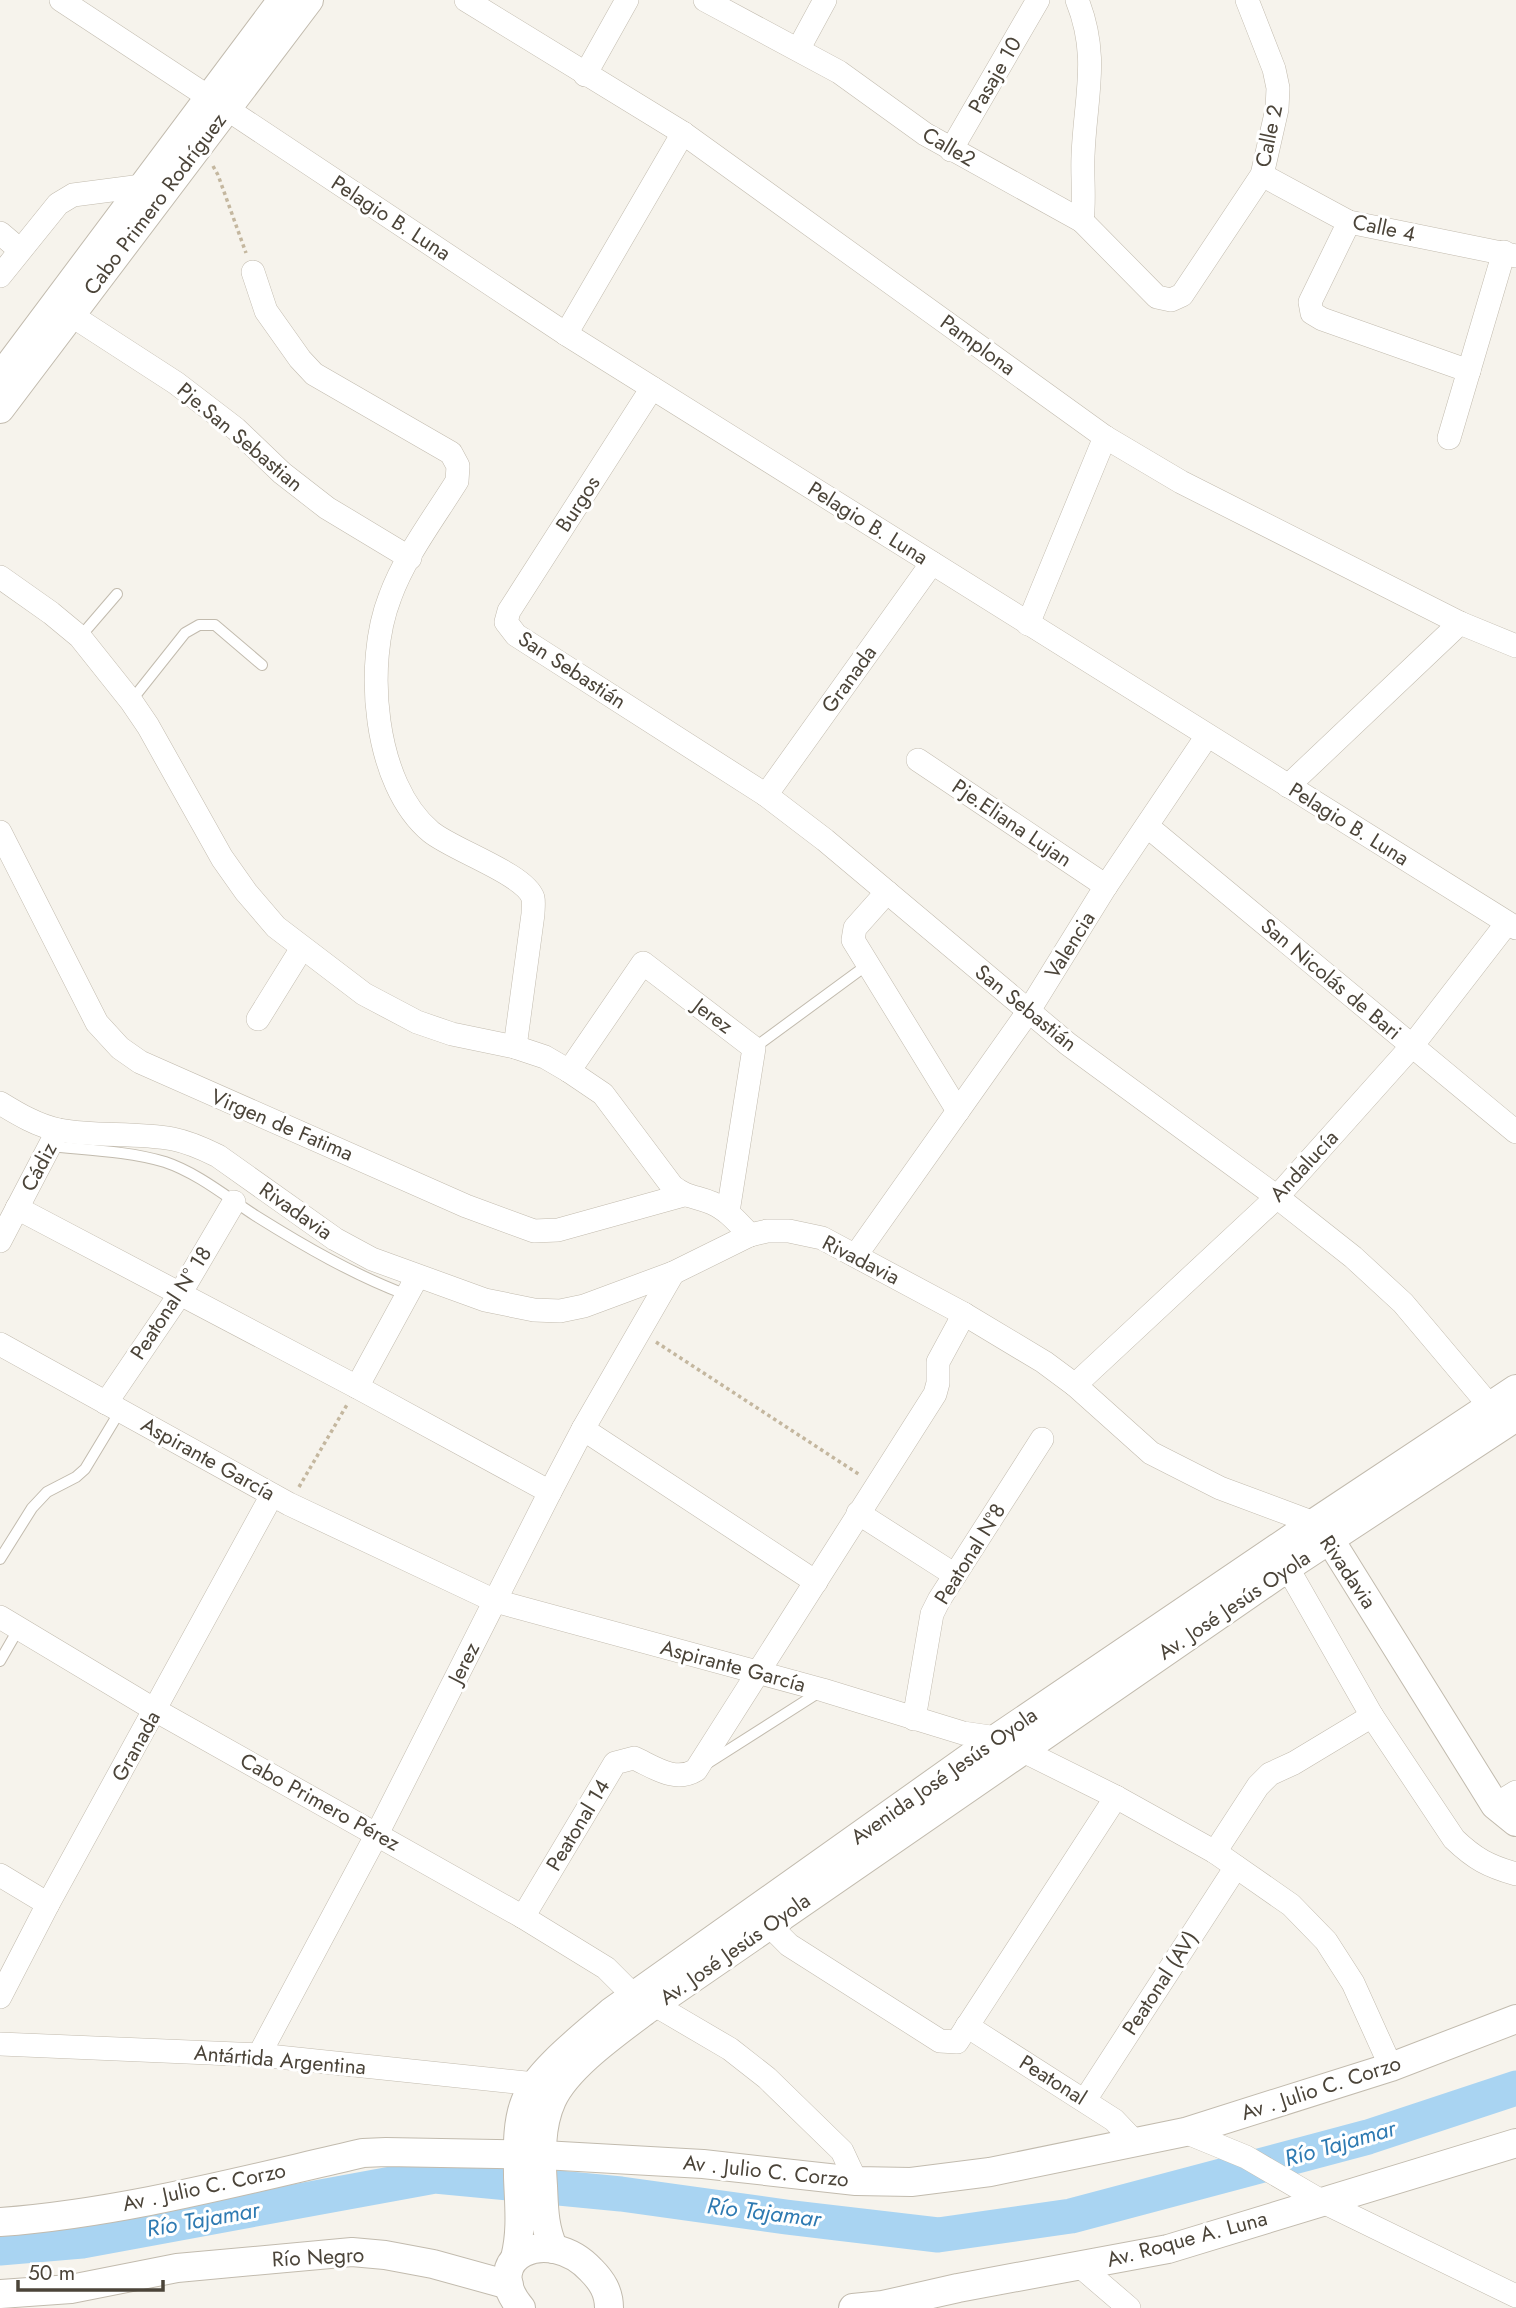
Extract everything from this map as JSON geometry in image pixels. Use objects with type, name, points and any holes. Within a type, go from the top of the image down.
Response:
[{"type":"street","name":"Pelagio B. Luna","points":[[61,0],[566,334],[1511,926]]},
{"type":"street","name":"Cabo Primero Rodríguez","points":[[0,409],[196,150],[218,104],[282,0]]},
{"type":"street","name":"Cabo Primero Rodríguez","points":[[0,377],[142,186],[309,0]]},
{"type":"street","name":"Pamplona","points":[[466,0],[683,133],[1105,437],[1181,482],[1460,623],[1516,646]]},
{"type":"street","points":[[585,75],[627,0]]},
{"type":"street","name":"Calle2","points":[[705,0],[799,48],[839,72],[951,150],[1011,180],[1082,221],[1157,297],[1171,300],[1182,295]]},
{"type":"street","points":[[799,48],[825,0]]},
{"type":"street","name":"Pasaje 10","points":[[951,150],[1038,0]]},
{"type":"street","points":[[1077,0],[1088,43],[1091,68],[1083,156],[1085,196],[1082,221]]},
{"type":"street","name":"Calle 2","points":[[1182,295],[1262,175],[1277,109],[1278,88],[1274,69],[1247,0]]},
{"type":"street","points":[[566,334],[683,133]]},
{"type":"street","name":"Calle 4","points":[[1262,175],[1349,222],[1510,254]]},
{"type":"street","points":[[0,276],[58,204],[73,195],[142,186]]},
{"type":"street","points":[[1349,222],[1310,302],[1312,313],[1322,319],[1469,371]]},
{"type":"street","points":[[0,233],[20,250]]},
{"type":"street","points":[[1449,438],[1510,254]]},
{"type":"street","points":[[253,272],[266,311],[300,359],[314,373],[451,453],[458,466],[457,481],[390,595],[379,630],[376,668],[378,713],[388,762],[396,785],[412,812],[431,832],[524,884],[533,898],[515,1047]]},
{"type":"street","name":"Pje.San Sebastian","points":[[71,315],[176,383],[236,429],[282,474],[327,508],[410,558]]},
{"type":"street","name":"Burgos","points":[[506,622],[509,611],[652,388]]},
{"type":"street","points":[[1028,624],[1105,437]]},
{"type":"street","name":"Granada","points":[[766,795],[932,564]]},
{"type":"street","points":[[0,578],[51,613],[80,637],[131,701],[148,726],[222,858],[276,928],[365,993],[417,1022],[452,1034],[515,1047],[545,1057],[569,1071],[603,1094],[672,1186],[684,1195],[712,1203],[727,1212],[750,1235]]},
{"type":"street","name":"San Sebastián","points":[[506,622],[516,635],[766,795],[887,892],[1028,1012],[1353,1256],[1403,1303],[1507,1419]]},
{"type":"street","points":[[1287,786],[1460,623]]},
{"type":"street","name":"Valencia","points":[[856,1255],[1028,1012],[1106,886],[1207,736]]},
{"type":"street","name":"Pje.Eliana Lujan","points":[[918,760],[1106,886]]},
{"type":"street","name":"San Nicolás de Bari","points":[[1147,826],[1516,1132]]},
{"type":"street","name":"Virgen de Fatima","points":[[0,832],[97,1023],[120,1048],[140,1062],[466,1206],[534,1231],[558,1230],[684,1195]]},
{"type":"street","points":[[887,892],[855,928],[853,940],[958,1111]]},
{"type":"street","name":"Andalucía","points":[[1075,1385],[1276,1197],[1412,1046],[1511,926]]},
{"type":"street","points":[[258,1019],[302,948]]},
{"type":"street","name":"Jerez","points":[[569,1071],[643,963],[754,1048],[727,1212]]},
{"type":"street","name":"Rivadavia","points":[[0,1103],[54,1138],[152,1136],[176,1139],[199,1147],[218,1156],[335,1239],[373,1259],[412,1286],[534,1310],[560,1311],[583,1306],[674,1273],[750,1235],[767,1231],[789,1231],[822,1238],[964,1314],[1036,1357],[1075,1385],[1151,1453],[1220,1488],[1322,1531],[1509,1806]]},
{"type":"street","name":"Cádiz","points":[[0,1241],[54,1138]]},
{"type":"street","name":"Peatonal N° 18","points":[[113,1407],[234,1202]]},
{"type":"street","points":[[17,1208],[550,1492]]},
{"type":"street","name":"Jerez","points":[[259,2055],[377,1834],[583,1429],[674,1273]]},
{"type":"street","points":[[357,1387],[412,1286]]},
{"type":"street","points":[[696,1770],[935,1394],[939,1383],[938,1362],[964,1314]]},
{"type":"street","name":"Aspirante García","points":[[0,1344],[280,1499],[495,1601],[823,1690],[963,1733],[996,1738],[1116,1797],[1215,1852],[1290,1905],[1326,1941],[1353,1983],[1391,2067]]},
{"type":"street","points":[[1507,1419],[1516,1389]]},
{"type":"street","name":"Av. José Jesús Oyola","points":[[1024,1750],[1287,1567],[1322,1531],[1507,1419]]},
{"type":"street","points":[[583,1429],[816,1581]]},
{"type":"street","name":"Peatonal N°8","points":[[914,1719],[932,1614],[1042,1440]]},
{"type":"street","name":"Granada","points":[[0,1997],[155,1710],[280,1499]]},
{"type":"street","points":[[858,1513],[956,1575]]},
{"type":"street","name":"Avenida José Jesús Oyola","points":[[554,2249],[531,2180],[519,2124],[525,2101],[547,2087],[555,2062],[644,2000],[996,1738],[1322,1531]]},
{"type":"street","points":[[1287,1567],[1373,1716],[1454,1839],[1471,1856],[1488,1866],[1516,1874]]},
{"type":"street","name":"Cabo Primero Pérez","points":[[10,1622],[155,1710],[523,1917],[606,1968],[644,2000],[730,2049],[767,2078],[842,2151],[856,2180]]},
{"type":"street","points":[[1215,1852],[1258,1786],[1270,1774],[1294,1763],[1373,1716]]},
{"type":"street","name":"Avenida José Jesús Oyola","points":[[978,1781],[1024,1750]]},
{"type":"street","name":"Peatonal 14","points":[[523,1917],[615,1763],[634,1758],[670,1775],[687,1776],[696,1770]]},
{"type":"street","name":"Av. José Jesús Oyola","points":[[644,2000],[769,1925],[978,1781]]},
{"type":"street","points":[[769,1925],[789,1945],[940,2041],[957,2042],[1116,1797]]},
{"type":"street","name":"Peatonal (AV)","points":[[1085,2100],[1236,1867]]},
{"type":"street","points":[[0,1875],[48,1904]]},
{"type":"street","name":"Av . Julio C. Corzo","points":[[0,2222],[34,2220],[176,2195],[363,2153],[531,2180],[703,2164],[856,2180],[911,2182],[990,2172],[1185,2132],[1391,2067],[1516,2019]]},
{"type":"street","name":"Peatonal","points":[[967,2026],[1085,2100],[1114,2120],[1134,2141]]},
{"type":"street","name":"Antártida Argentina","points":[[0,2044],[259,2055],[547,2087]]},
{"type":"street","points":[[1185,2132],[1246,2157],[1324,2202],[1516,2296]]},
{"type":"street","name":"Av. Roque A. Luna","points":[[853,2308],[883,2305],[958,2288],[1168,2249],[1516,2143]]},
{"type":"street","name":"Avenida José Jesús Oyola","points":[[515,2297],[510,2265],[519,2243],[531,2180]]},
{"type":"street","points":[[515,2258],[538,2247],[568,2253],[584,2263],[601,2280],[607,2292],[608,2308]]},
{"type":"street","name":"Río Negro","points":[[0,2294],[66,2299],[177,2268],[352,2252],[433,2264],[515,2297]]},
{"type":"street","points":[[1080,2266],[1129,2308]]},
{"type":"lane","points":[[80,637],[117,594]]},
{"type":"lane","points":[[131,701],[185,634],[198,625],[215,625],[262,665]]},
{"type":"lane","points":[[754,1048],[867,965]]},
{"type":"lane","points":[[54,1138],[166,1163],[191,1174],[287,1236],[380,1285],[412,1286]]},
{"type":"lane","name":"Peatonal N° 18","points":[[0,1559],[32,1508],[47,1492],[85,1469],[113,1407]]},
{"type":"lane","points":[[0,1661],[10,1622]]},
{"type":"lane","points":[[696,1770],[823,1690]]},
{"type":"path","points":[[196,150],[209,160],[218,175],[253,272]]},
{"type":"path","points":[[639,1331],[876,1485]]},
{"type":"path","points":[[280,1499],[357,1387]]},
{"type":"waterway","name":"Río Tajamar","points":[[0,2248],[82,2241],[435,2176],[621,2194],[938,2235],[1071,2216],[1368,2137],[1516,2088]]}]
